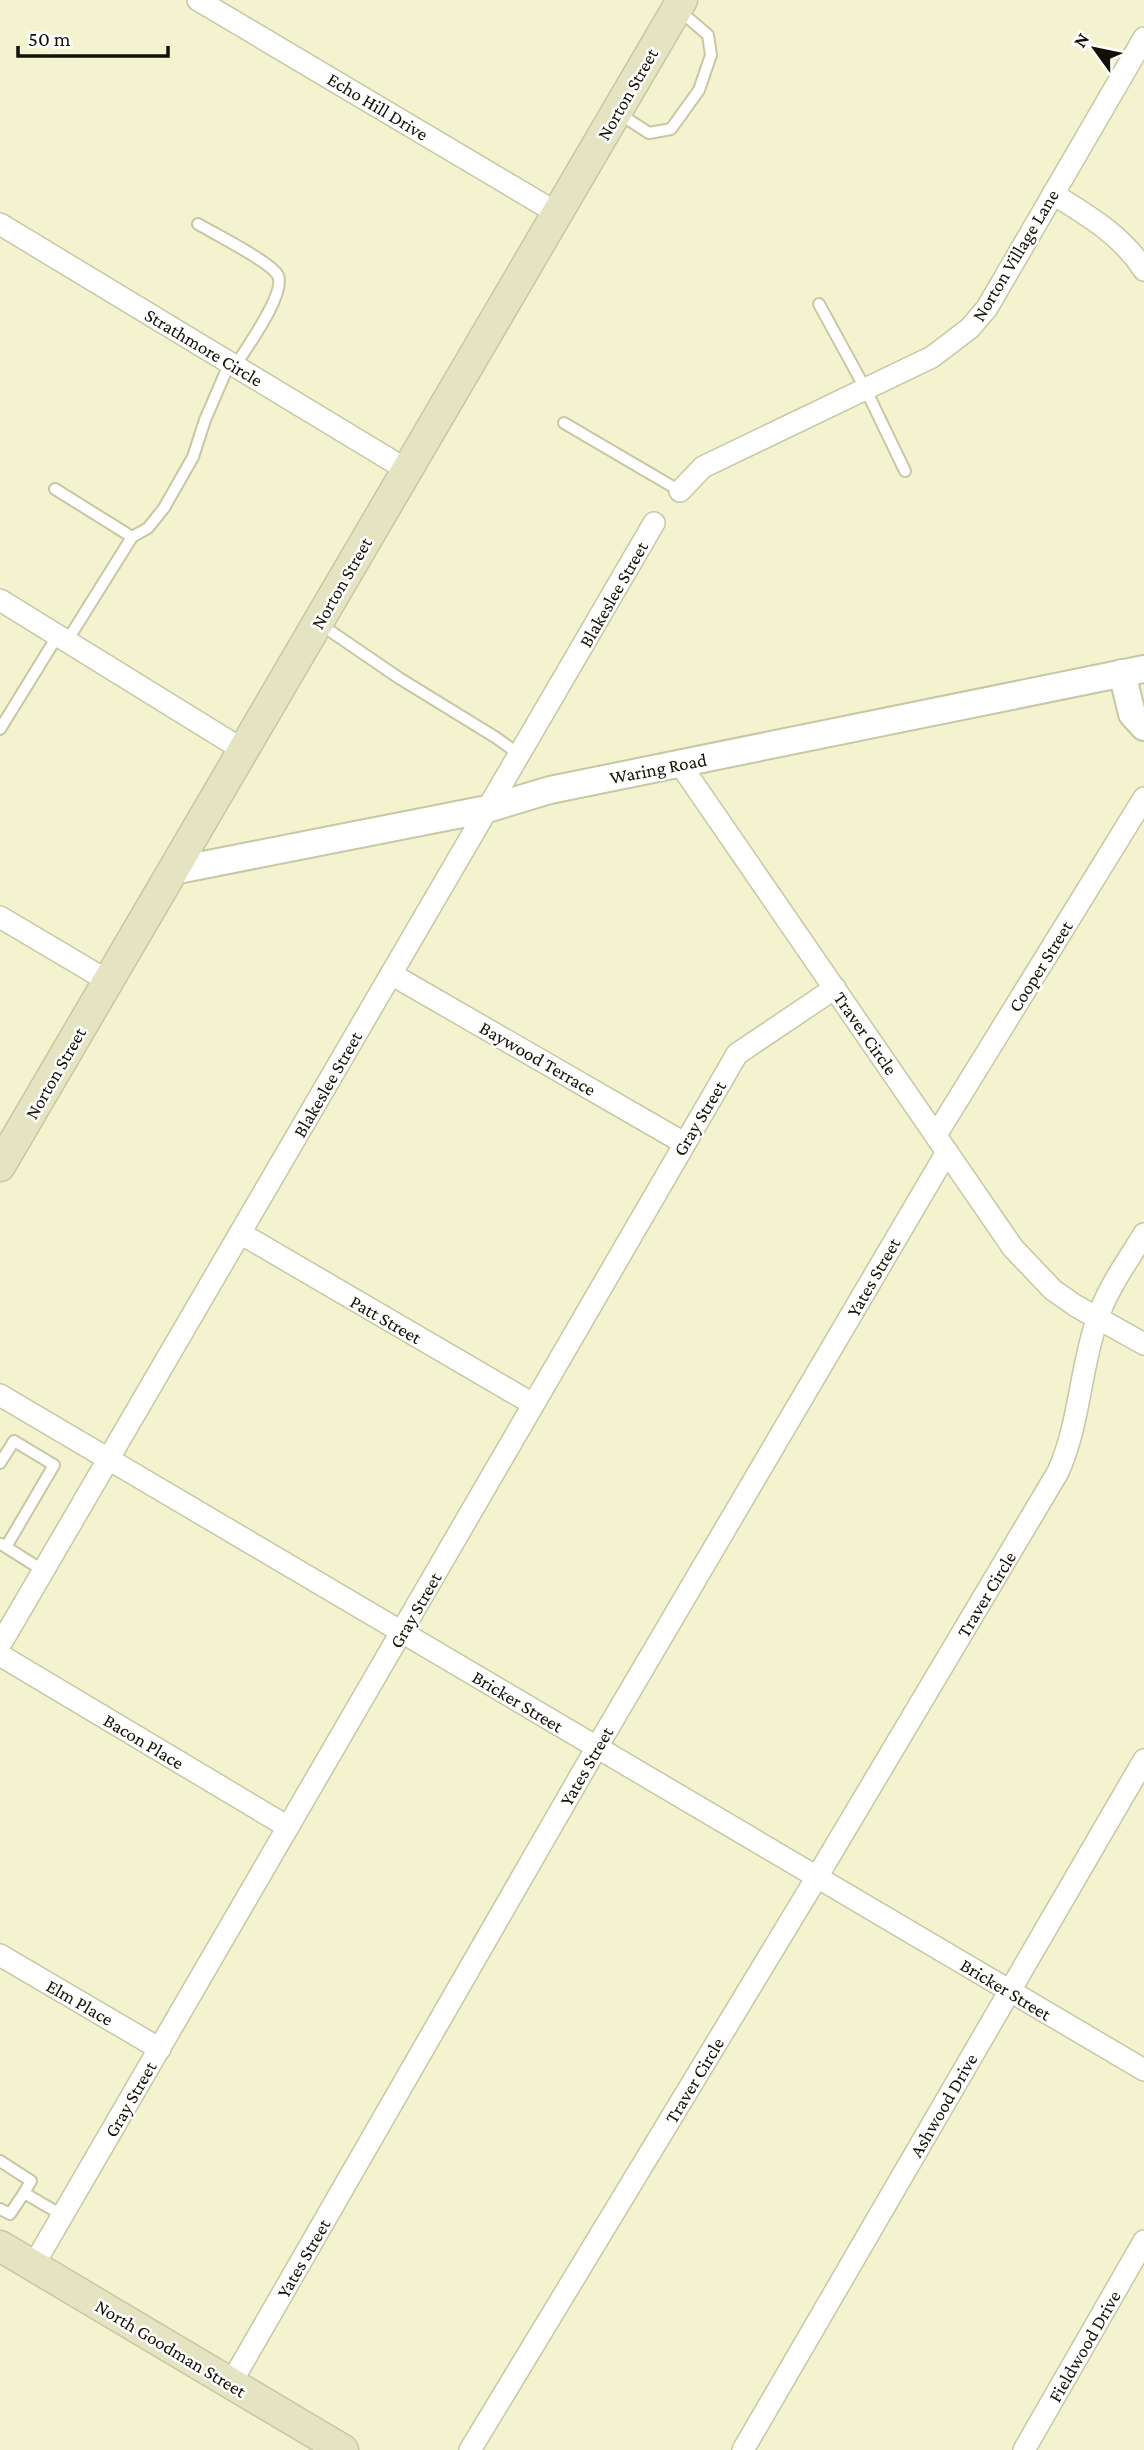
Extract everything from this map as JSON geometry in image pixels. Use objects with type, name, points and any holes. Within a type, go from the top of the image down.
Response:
[{"type":"main road","name":"Norton Street","points":[[0,1166],[679,4]]},
{"type":"main road","name":"North Goodman Street","points":[[0,2246],[343,2450]]},
{"type":"street","name":"Echo Hill Drive","points":[[198,0],[557,213]]},
{"type":"street","name":"Norton Village Lane","points":[[680,491],[703,467],[932,357],[971,328],[987,308],[1144,38]]},
{"type":"street","points":[[1053,194],[1120,240],[1136,256],[1144,270]]},
{"type":"street","name":"Strathmore Circle","points":[[0,225],[407,470]]},
{"type":"street","name":"Blakeslee Street","points":[[0,1645],[654,523]]},
{"type":"street","points":[[0,600],[243,750]]},
{"type":"street","points":[[1133,671],[1132,714],[1144,727]]},
{"type":"street","name":"Waring Road","points":[[173,871],[487,809],[550,790],[1133,671]]},
{"type":"street","name":"Traver Circle","points":[[470,2450],[817,1877],[1058,1472],[1078,1414],[1097,1318],[1053,1290],[1013,1248],[680,764]]},
{"type":"street","name":"Cooper Street","points":[[942,1143],[1144,798]]},
{"type":"street","points":[[0,916],[108,981]]},
{"type":"street","name":"Baywood Terrace","points":[[391,974],[684,1143]]},
{"type":"street","name":"Gray Street","points":[[33,2266],[737,1054],[835,988]]},
{"type":"street","name":"Yates Street","points":[[231,2383],[942,1143]]},
{"type":"street","name":"Patt Street","points":[[240,1234],[533,1404]]},
{"type":"street","points":[[1144,1234],[1114,1283],[1097,1318],[1144,1344]]},
{"type":"street","name":"Bricker Street","points":[[0,1395],[1144,2070]]},
{"type":"street","name":"Bacon Place","points":[[0,1655],[288,1827]]},
{"type":"street","name":"Ashwood Drive","points":[[743,2450],[1144,1760]]},
{"type":"street","name":"Elm Place","points":[[0,1955],[160,2049]]},
{"type":"street","name":"Fieldwood Drive","points":[[1024,2450],[1144,2241]]},
{"type":"lane","points":[[616,111],[649,133],[671,129],[699,90],[711,55],[708,35],[679,4]]},
{"type":"lane","points":[[0,729],[132,537],[148,528],[164,508],[187,467],[233,364],[268,312],[280,282],[278,274],[263,263],[198,224]]},
{"type":"lane","points":[[819,304],[866,390],[905,471]]},
{"type":"lane","points":[[564,422],[680,491]]},
{"type":"lane","points":[[55,489],[132,537]]},
{"type":"lane","points":[[317,623],[519,754]]},
{"type":"lane","points":[[0,1463],[14,1441],[54,1465],[3,1545],[44,1571]]},
{"type":"lane","points":[[0,2209],[10,2214],[31,2181],[3,2166]]},
{"type":"lane","points":[[24,2193],[62,2215]]}]
